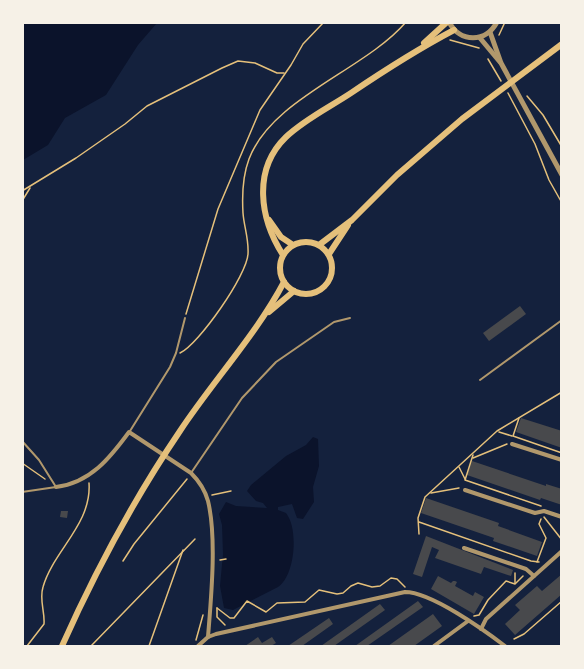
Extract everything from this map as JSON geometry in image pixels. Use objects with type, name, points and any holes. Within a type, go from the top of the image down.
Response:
[{"type":"main road","points":[[419,48],[448,22]]},
{"type":"main road","points":[[283,255],[272,235],[262,193],[265,173],[272,155],[282,142],[300,126],[419,48],[454,30]]},
{"type":"main road","points":[[319,245],[352,220],[408,165],[454,126],[561,44]]},
{"type":"main road","points":[[266,216],[281,237],[293,245]]},
{"type":"main road","points":[[328,254],[352,220]]},
{"type":"main road","points":[[304,242],[319,245],[328,254],[332,270],[326,286],[311,294],[294,291],[284,282],[280,267],[283,255],[293,245],[304,242]]},
{"type":"main road","points":[[62,646],[107,554],[154,471],[208,390],[266,314],[284,282]]},
{"type":"main road","points":[[266,314],[294,291]]},
{"type":"street","points":[[448,22],[454,30],[466,38],[480,38],[490,32],[497,22]]},
{"type":"street","points":[[490,32],[501,63],[561,175]]},
{"type":"street","points":[[480,38],[501,63]]},
{"type":"street","points":[[56,487],[69,485],[88,476],[107,461],[129,432],[191,473],[199,481],[210,513],[212,557],[207,637]]},
{"type":"street","points":[[512,444],[561,460]]},
{"type":"street","points":[[465,490],[535,513],[561,517]]},
{"type":"street","points":[[464,548],[514,564],[534,576]]},
{"type":"street","points":[[481,629],[486,619],[561,551]]},
{"type":"street","points":[[196,645],[207,637],[402,592],[417,593],[428,598],[505,646]]},
{"type":"street","points":[[436,646],[468,621]]},
{"type":"lane","points":[[555,162],[561,157]]},
{"type":"lane","points":[[129,432],[176,353],[185,318]]},
{"type":"lane","points":[[191,473],[242,398],[276,362],[334,322],[350,318]]},
{"type":"lane","points":[[480,380],[561,320]]},
{"type":"lane","points":[[22,441],[39,460],[56,487]]},
{"type":"lane","points":[[22,492],[56,487]]},
{"type":"path","points":[[185,318],[218,209],[260,110],[303,44],[324,22]]},
{"type":"path","points":[[176,353],[182,354],[214,320],[248,258],[248,241],[243,213],[244,178],[256,144],[270,127],[295,105],[388,39],[406,22]]},
{"type":"path","points":[[499,40],[505,22]]},
{"type":"path","points":[[446,40],[478,48],[494,68]]},
{"type":"path","points":[[22,191],[30,188],[125,124],[147,106],[222,68],[238,61],[255,63],[277,73],[285,73]]},
{"type":"path","points":[[528,97],[543,116],[561,147]]},
{"type":"path","points":[[514,105],[535,144],[561,203]]},
{"type":"path","points":[[22,201],[30,188]]},
{"type":"path","points":[[419,534],[418,522],[425,498],[430,493],[497,431],[561,392]]},
{"type":"path","points":[[513,436],[520,416]]},
{"type":"path","points":[[497,431],[561,453]]},
{"type":"path","points":[[472,459],[505,444],[512,444]]},
{"type":"path","points":[[465,480],[474,453]]},
{"type":"path","points":[[22,463],[51,481]]},
{"type":"path","points":[[459,466],[465,480],[546,507],[539,524],[546,538],[537,563]]},
{"type":"path","points":[[123,561],[191,473]]},
{"type":"path","points":[[27,646],[42,627],[44,620],[41,601],[43,586],[85,510],[89,493],[88,476]]},
{"type":"path","points":[[430,493],[460,488],[465,490]]},
{"type":"path","points":[[206,497],[231,491]]},
{"type":"path","points":[[543,513],[561,540]]},
{"type":"path","points":[[418,522],[537,563],[542,561],[515,584]]},
{"type":"path","points":[[91,646],[195,539]]},
{"type":"path","points":[[149,646],[184,549]]},
{"type":"path","points":[[216,560],[226,559]]},
{"type":"path","points":[[514,564],[515,584]]},
{"type":"path","points":[[217,608],[230,618],[237,615],[247,601],[267,612],[277,603],[305,602],[319,590],[343,593],[358,583],[372,587],[380,586],[391,578],[397,579],[406,587]]},
{"type":"path","points":[[478,615],[506,580],[515,584]]},
{"type":"path","points":[[514,639],[524,634],[561,601]]},
{"type":"path","points":[[196,645],[204,611]]},
{"type":"water","points":[[22,23],[157,23],[138,45],[106,95],[65,118],[48,145],[23,160]]},
{"type":"water","points":[[313,437],[318,439],[319,466],[313,487],[314,502],[303,519],[297,518],[292,504],[278,507],[278,510],[286,513],[290,520],[294,541],[291,563],[284,581],[278,587],[233,610],[224,608],[220,586],[223,554],[222,525],[219,514],[226,502],[236,506],[267,508],[247,491],[286,456],[306,445]]},
{"type":"building","points":[[520,306],[526,314],[489,341],[483,333]]},
{"type":"building","points":[[521,418],[562,431],[562,448],[516,432]]},
{"type":"building","points":[[472,461],[546,486],[546,484],[562,489],[562,505],[541,498],[540,500],[467,475]]},
{"type":"building","points":[[426,498],[499,523],[498,526],[542,542],[537,556],[493,541],[494,538],[421,513]]},
{"type":"building","points":[[61,511],[68,511],[67,518],[60,517]]},
{"type":"building","points":[[426,536],[513,570],[511,576],[484,567],[481,574],[435,558],[439,550],[432,547],[422,577],[413,574]]},
{"type":"building","points":[[562,574],[562,594],[515,635],[505,624],[520,610],[515,605],[537,586],[542,591]]},
{"type":"building","points":[[438,576],[451,583],[457,582],[455,586],[473,596],[475,592],[484,597],[474,614],[431,589]]},
{"type":"building","points":[[418,601],[423,607],[367,646],[355,646]]},
{"type":"building","points":[[380,604],[385,610],[334,646],[321,646]]},
{"type":"building","points":[[433,614],[442,626],[414,646],[388,646]]},
{"type":"building","points":[[329,618],[333,624],[302,646],[288,646]]},
{"type":"building","points":[[258,637],[262,643],[272,637],[276,643],[271,646],[245,646]]}]
